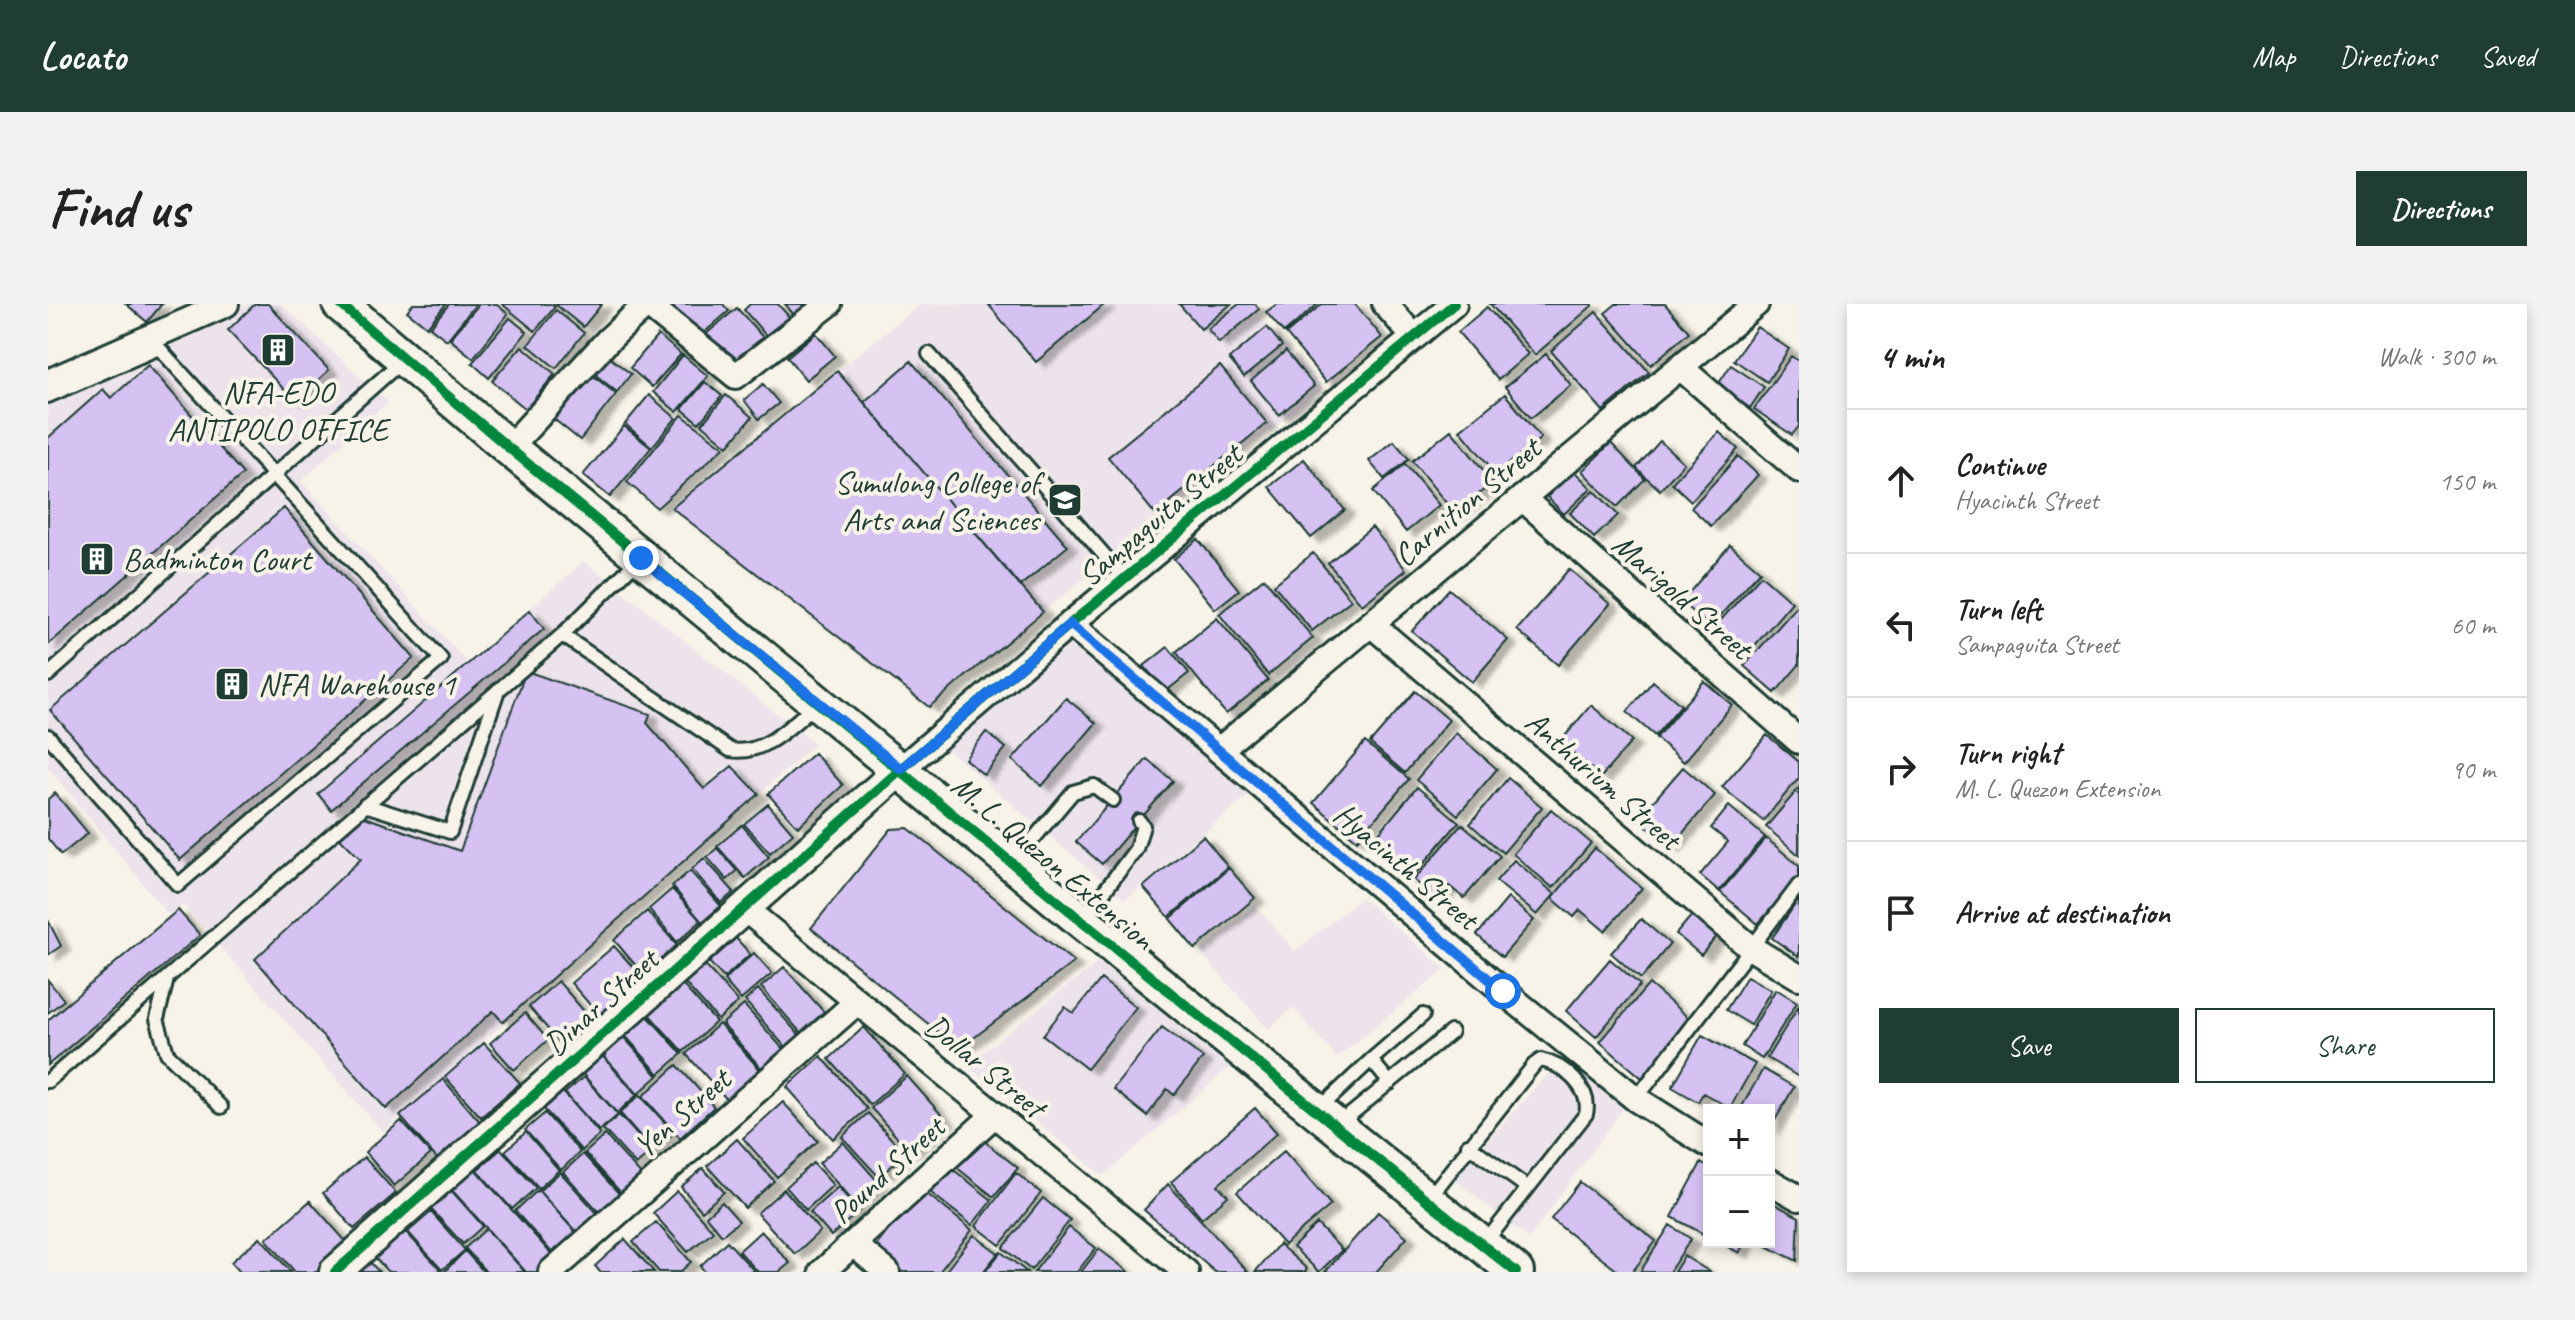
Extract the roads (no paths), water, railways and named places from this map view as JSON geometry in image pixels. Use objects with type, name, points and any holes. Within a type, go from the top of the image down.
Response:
[{"type":"main road","name":"M. L. Quezon Extension","points":[[340,304],[641,558],[819,701],[1082,921],[1516,1272]]},
{"type":"street","points":[[48,382],[226,304]]},
{"type":"street","points":[[509,448],[608,340],[647,304],[736,376],[829,304]]},
{"type":"street","points":[[1385,304],[1414,337]]},
{"type":"street","name":"Sampaguita Street","points":[[901,769],[1454,304]]},
{"type":"street","name":"Carnition Street","points":[[1219,750],[1756,304]]},
{"type":"street","points":[[1680,367],[1799,470]]},
{"type":"street","name":"Marigold Street","points":[[1522,498],[1799,741]]},
{"type":"street","name":"Hyacinth Street","points":[[1070,624],[1491,981],[1636,1099],[1703,1141]]},
{"type":"street","name":"Anthurium Street","points":[[1371,624],[1751,948],[1799,977]]},
{"type":"street","name":"Dinar Street","points":[[335,1272],[901,769]]},
{"type":"street","name":"Dollar Street","points":[[745,909],[1186,1272]]},
{"type":"street","name":"Yen Street","points":[[551,1272],[857,1002]]},
{"type":"street","name":"Pound Street","points":[[822,1272],[994,1115]]},
{"type":"street","points":[[1775,1184],[1799,1198]]},
{"type":"street","points":[[853,1244],[887,1272]]},
{"type":"lane","points":[[48,396],[159,348],[441,659],[178,885],[48,736]]},
{"type":"lane","points":[[929,354],[1125,579]]},
{"type":"lane","points":[[48,675],[404,359]]},
{"type":"lane","points":[[48,1081],[498,692],[641,558]]},
{"type":"lane","points":[[562,635],[730,750],[747,753],[765,745],[819,701]]},
{"type":"lane","points":[[365,805],[450,832],[498,692]]},
{"type":"lane","points":[[1013,863],[1073,792],[1094,786],[1113,800]]},
{"type":"lane","points":[[1082,921],[1136,849],[1143,826],[1139,821]]},
{"type":"lane","points":[[1636,1099],[1799,885]]},
{"type":"lane","points":[[167,977],[157,1019],[167,1053],[221,1107]]},
{"type":"lane","points":[[1327,1118],[1371,1060],[1423,1015]]},
{"type":"lane","points":[[1327,1118],[1390,1083],[1451,1032]]},
{"type":"lane","points":[[1371,1060],[1390,1083]]},
{"type":"lane","points":[[1427,1200],[1534,1065],[1541,1060],[1550,1062],[1566,1073],[1583,1089],[1589,1102],[1586,1114],[1483,1245]]},
{"type":"lane","points":[[1468,1145],[1528,1188]]},
{"type":"place","name":"NFA-EDO ANTIPOLO OFFICE","points":[[278,350]]},
{"type":"place","name":"Sumulong College of Arts and Sciences","points":[[1065,500]]},
{"type":"place","name":"Badminton Court","points":[[97,559]]},
{"type":"place","name":"NFA Warehouse 1","points":[[232,684]]}]
